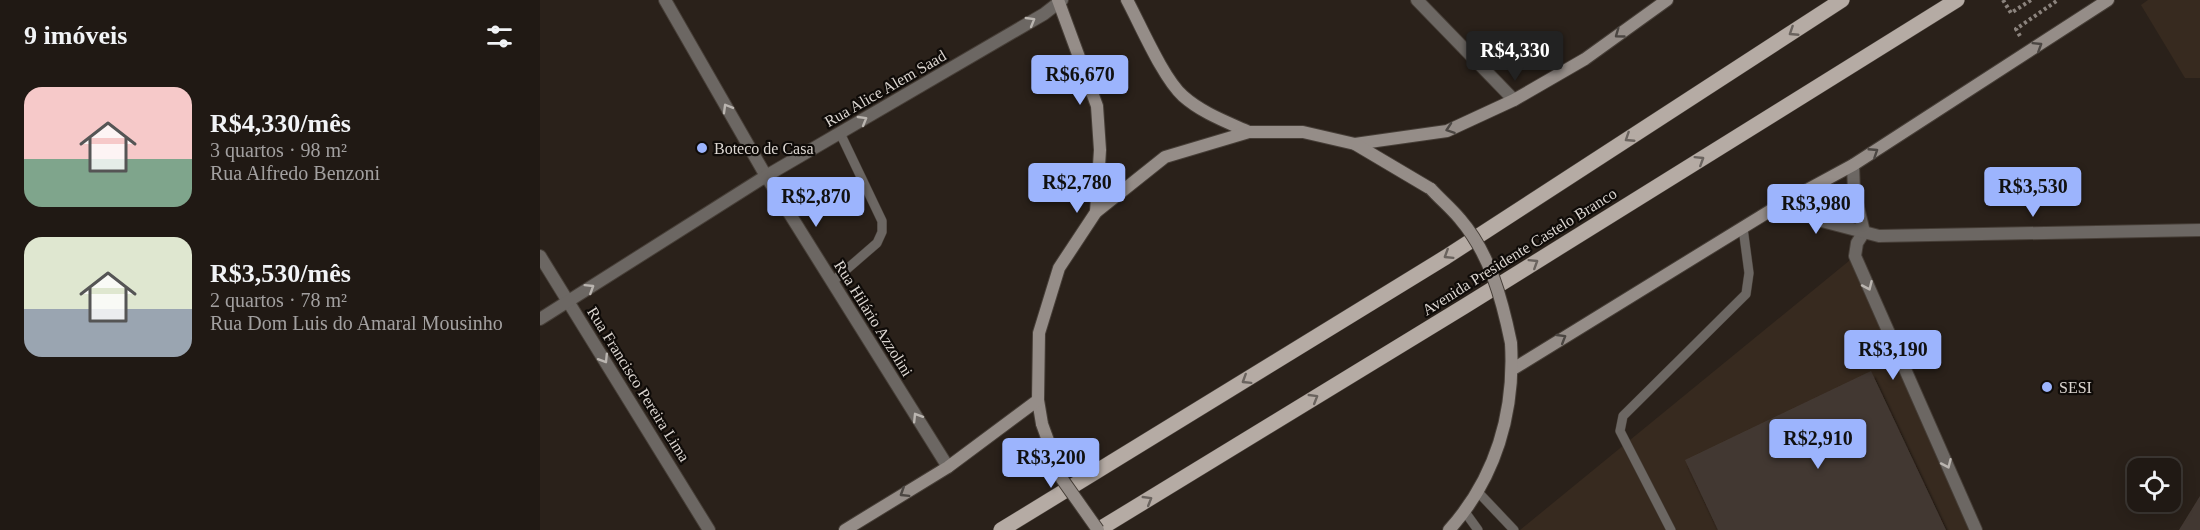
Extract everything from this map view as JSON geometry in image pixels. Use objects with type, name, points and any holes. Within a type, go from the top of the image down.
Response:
[{"type":"main road","points":[[1127,0],[1169,78],[1183,96],[1204,111],[1249,132]]},
{"type":"main road","points":[[1355,144],[1447,131],[1514,100],[1585,59],[1667,0]]},
{"type":"main road","name":"Avenida Presidente Castelo Branco","points":[[1001,530],[1446,257],[1842,0]]},
{"type":"main road","name":"Avenida Presidente Castelo Branco","points":[[1098,530],[1957,0]]},
{"type":"main road","points":[[1513,369],[1781,204],[1853,165],[2108,0]]},
{"type":"main road","points":[[1059,1],[1097,106],[1100,150],[1096,212]]},
{"type":"main road","points":[[1098,530],[1062,479],[1042,424],[1038,400],[1039,333],[1059,268],[1096,212],[1165,158],[1249,132],[1303,132],[1355,144],[1431,189],[1461,221],[1485,258],[1502,299],[1511,343],[1513,369],[1504,433],[1478,492],[1465,513],[1449,530]]},
{"type":"main road","points":[[845,530],[948,467],[1038,400]]},
{"type":"street","name":"Rua Hilário Azzolini","points":[[665,0],[766,177],[948,467]]},
{"type":"street","points":[[1417,0],[1514,100]]},
{"type":"street","name":"Rua Alice Alem Saad","points":[[540,319],[766,177],[1044,14],[1059,1]]},
{"type":"street","points":[[1853,165],[1854,191],[1864,232],[1857,243],[1855,256],[1976,530]]},
{"type":"street","points":[[1781,204],[1818,220],[1879,236],[2200,230]]},
{"type":"street","name":"Rua Francisco Pereira Lima","points":[[540,256],[709,530]]},
{"type":"lane","points":[[832,282],[877,243],[882,232],[882,221],[840,133]]},
{"type":"lane","points":[[1671,530],[1620,431],[1623,416],[1746,294],[1749,273],[1743,228]]},
{"type":"lane","points":[[1478,492],[1514,530]]},
{"type":"lane","points":[[1465,513],[1478,530]]},
{"type":"path","points":[[2003,0],[2011,13],[2031,0]]},
{"type":"path","points":[[2030,52],[2016,29],[2058,0]]},
{"type":"shaded area","points":[[2148,0],[2200,0],[2200,78],[2185,78],[2141,5]]},
{"type":"shaded area","points":[[1855,256],[1983,530],[1520,530]]},
{"type":"building","points":[[1871,371],[1946,530],[1718,530],[1685,460]]},
{"type":"building","points":[[2200,496],[2200,530],[2179,530]]},
{"type":"place","name":"Boteco de Casa","points":[[702,148]]},
{"type":"place","name":"SESI","points":[[2047,387]]}]
